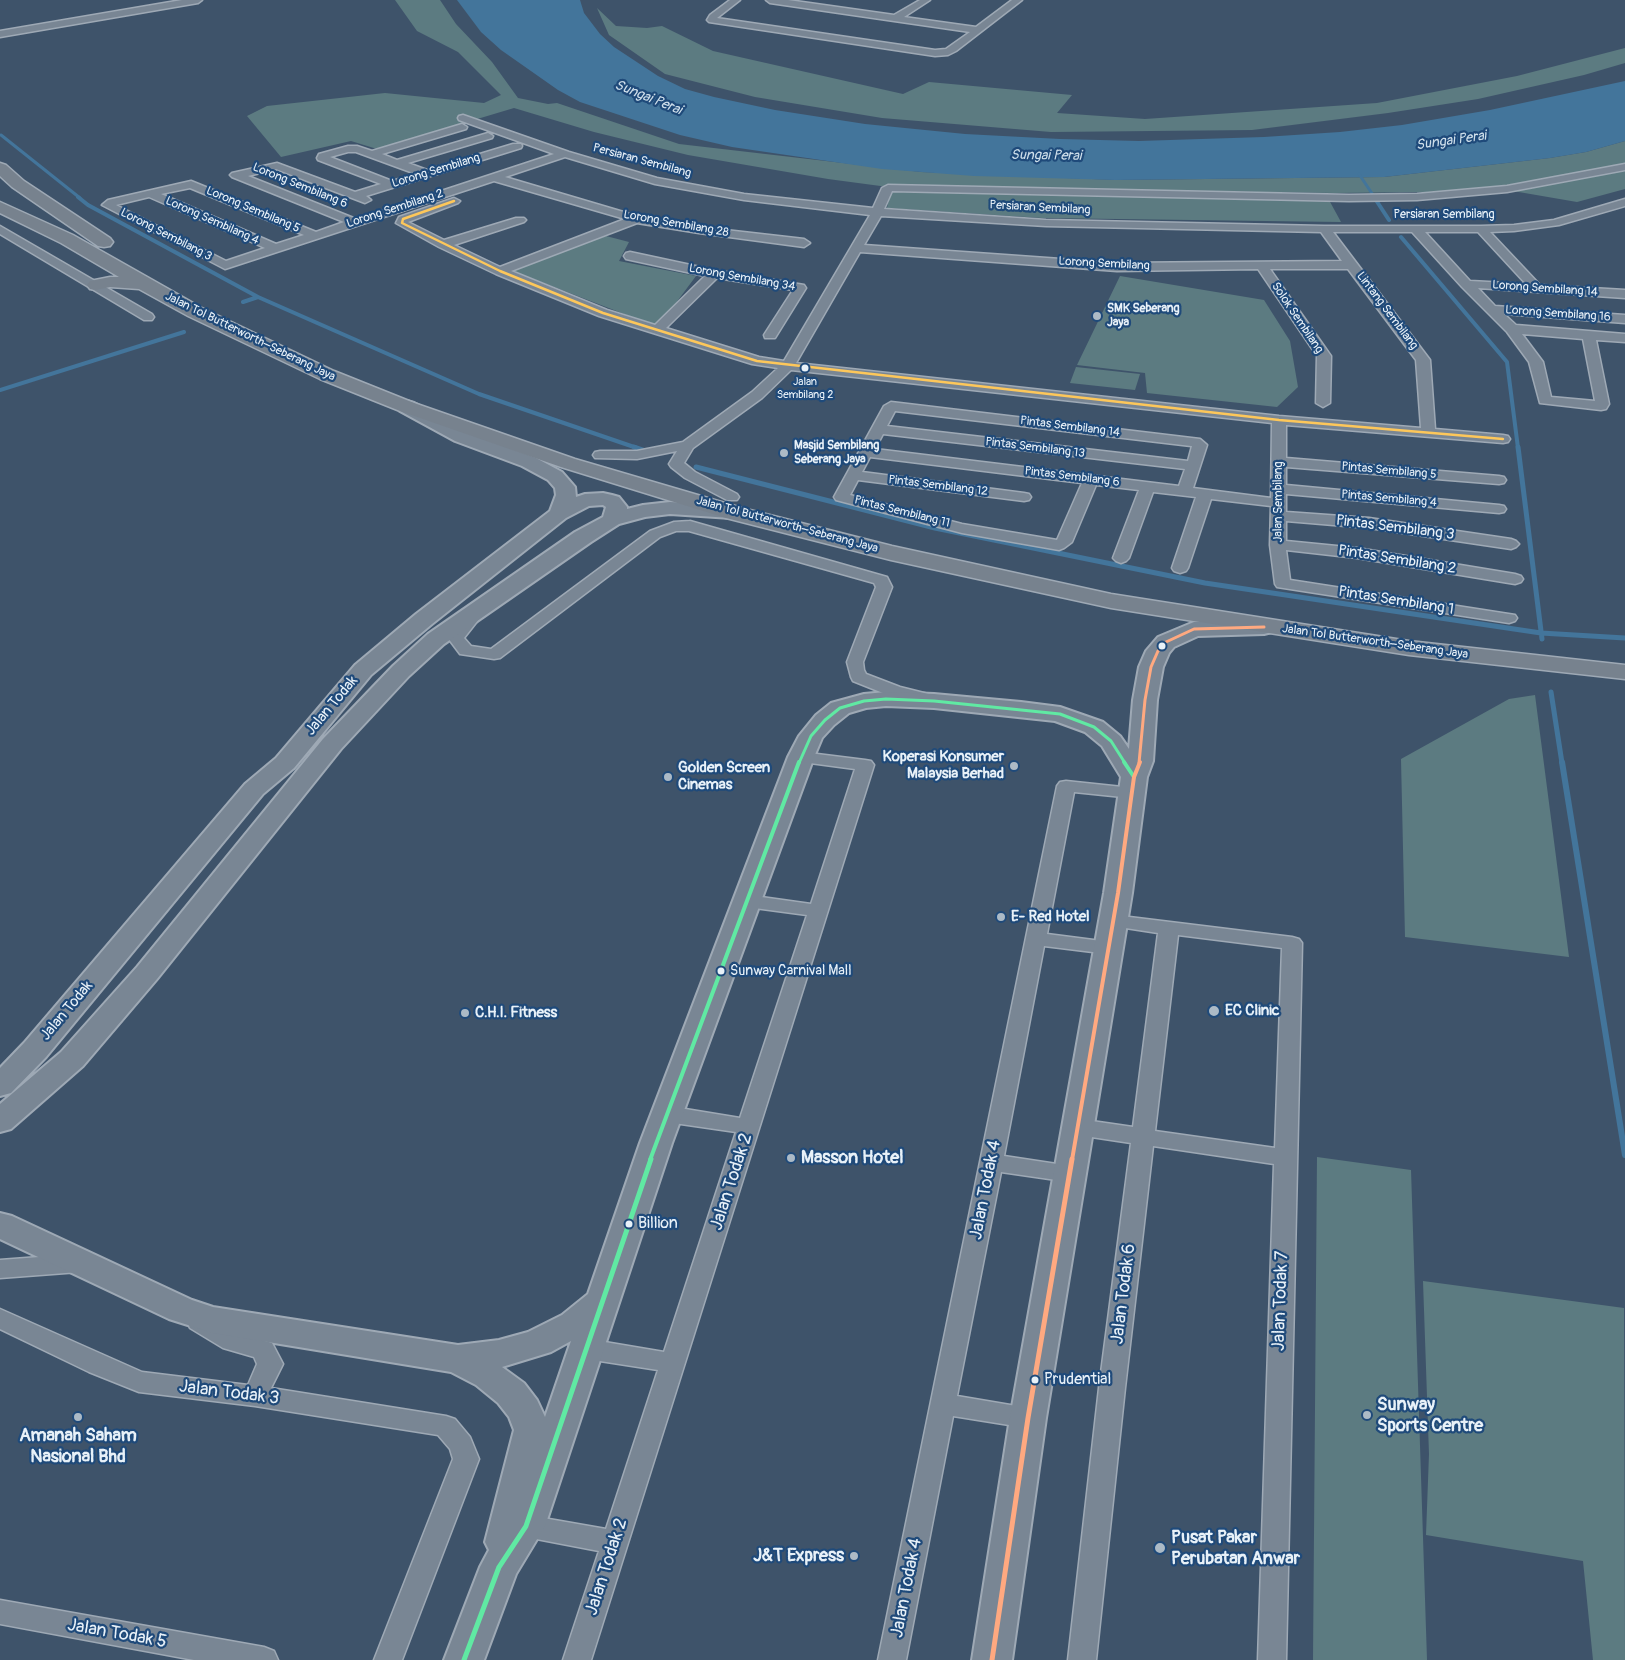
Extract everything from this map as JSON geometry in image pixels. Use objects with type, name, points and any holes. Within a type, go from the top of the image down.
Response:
[{"type":"highway","points":[[0,168],[18,184],[104,242]]},
{"type":"highway","points":[[0,195],[34,208],[121,251]]},
{"type":"highway","name":"Jalan Tol Butterworth–Seberang Jaya","points":[[0,207],[67,239],[143,284],[262,345],[327,375],[407,407],[568,463],[733,505],[1103,583],[1344,623],[1625,656]]},
{"type":"highway","points":[[96,285],[110,282],[143,284]]},
{"type":"highway","name":"Jalan Tol Butterworth–Seberang Jaya","points":[[211,300],[289,342],[369,376],[489,420],[600,455],[733,505],[891,552],[1101,599],[1264,626],[1409,648],[1625,672]]},
{"type":"main road","points":[[407,407],[462,438],[529,462],[555,476],[565,487],[566,495],[559,514]]},
{"type":"main road","name":"Jalan Todak","points":[[0,1086],[35,1050],[254,789],[285,763],[362,670],[424,618],[559,514],[585,500],[603,499],[612,501],[618,507],[612,520]]},
{"type":"main road","name":"Jalan Todak","points":[[0,1121],[72,1059],[147,974],[332,744],[376,696],[436,639],[583,537],[612,520],[642,512],[670,508],[733,505]]},
{"type":"main road","points":[[992,1660],[1028,1418],[1111,935],[1133,785],[1140,761],[1145,700],[1151,667],[1158,651],[1166,642],[1194,629],[1264,626]]},
{"type":"main road","points":[[499,1567],[526,1526],[667,1114],[801,757],[811,736],[825,720],[840,708],[864,701],[934,701],[1020,709],[1074,718],[1094,727],[1111,740],[1133,785]]},
{"type":"main road","points":[[225,875],[218,873],[216,865],[218,857],[260,802],[285,763]]},
{"type":"main road","points":[[0,1225],[182,1310],[213,1320],[458,1359],[499,1354],[539,1342],[574,1324],[603,1301]]},
{"type":"main road","points":[[458,1359],[488,1375],[510,1393],[524,1410],[532,1430],[503,1543],[499,1567],[464,1660]]},
{"type":"street","points":[[0,34],[198,0]]},
{"type":"street","points":[[736,0],[713,17],[712,20],[936,54],[948,52],[1018,0]]},
{"type":"street","points":[[770,0],[976,30]]},
{"type":"street","points":[[894,19],[926,0]]},
{"type":"street","points":[[372,154],[462,122]]},
{"type":"street","name":"Persiaran Sembilang","points":[[462,122],[626,173],[686,188],[744,197],[877,212],[1046,223],[1324,229],[1481,229],[1538,226],[1556,223],[1625,202]]},
{"type":"street","name":"Lorong Sembilang","points":[[398,163],[488,136]]},
{"type":"street","name":"Lorong Sembilang","points":[[355,196],[517,146]]},
{"type":"street","points":[[392,185],[322,158],[323,156],[348,149],[357,149],[427,174]]},
{"type":"street","name":"Lorong Sembilang 2","points":[[225,265],[565,154]]},
{"type":"street","points":[[236,175],[277,166],[391,210]]},
{"type":"street","points":[[733,505],[676,464],[688,445],[757,395],[788,366],[877,212],[888,188],[1348,206],[1417,197],[1507,189],[1625,167]]},
{"type":"street","name":"Lorong Sembilang 6","points":[[236,175],[354,222]]},
{"type":"street","name":"Lorong Sembilang 28","points":[[492,177],[636,219],[699,230],[804,242]]},
{"type":"street","points":[[108,204],[190,184]]},
{"type":"street","name":"Lorong Sembilang 5","points":[[190,184],[314,235]]},
{"type":"street","name":"Lorong Sembilang 4","points":[[149,193],[275,248]]},
{"type":"street","points":[[454,201],[402,221],[406,225],[443,244],[500,271],[603,313],[757,361],[1279,420],[1503,440]]},
{"type":"street","name":"Lorong Sembilang 3","points":[[108,204],[225,265]]},
{"type":"street","points":[[1348,206],[1353,228]]},
{"type":"street","points":[[500,271],[636,219]]},
{"type":"street","points":[[443,244],[520,220]]},
{"type":"street","points":[[1414,228],[1466,284],[1512,329],[1536,362],[1545,400],[1601,406],[1589,335]]},
{"type":"street","points":[[0,229],[148,317]]},
{"type":"street","name":"Lintang Sembilang","points":[[1324,229],[1424,360],[1428,433]]},
{"type":"street","points":[[1481,229],[1536,288]]},
{"type":"street","name":"Lorong Sembilang","points":[[856,248],[1117,267],[1352,265]]},
{"type":"street","name":"Lorong Sembilang 34","points":[[630,256],[714,274],[800,288],[770,335]]},
{"type":"street","name":"Solok Sembilang","points":[[1262,267],[1324,356],[1323,403]]},
{"type":"street","points":[[658,329],[714,274]]},
{"type":"street","name":"Lorong Sembilang 14","points":[[1466,284],[1625,294]]},
{"type":"street","name":"Lorong Sembilang 16","points":[[1491,309],[1625,319]]},
{"type":"street","points":[[1512,329],[1625,338]]},
{"type":"street","name":"Pintas Sembilang 11","points":[[890,406],[841,497],[962,528],[1006,537]]},
{"type":"street","name":"Pintas Sembilang 14","points":[[890,406],[1195,442],[1200,445],[1184,491]]},
{"type":"street","name":"Jalan Sembilang","points":[[1279,420],[1278,545],[1283,584]]},
{"type":"street","name":"Pintas Sembilang 13","points":[[878,429],[1193,466]]},
{"type":"street","points":[[600,455],[637,455],[688,445]]},
{"type":"street","name":"Pintas Sembilang 6","points":[[866,452],[1278,503]]},
{"type":"street","name":"Pintas Sembilang 5","points":[[1279,462],[1499,480]]},
{"type":"street","name":"Pintas Sembilang 12","points":[[852,475],[1024,497]]},
{"type":"street","points":[[1006,537],[1059,545],[1064,542],[1091,480]]},
{"type":"street","points":[[1122,558],[1147,487]]},
{"type":"street","points":[[1180,568],[1205,494]]},
{"type":"street","name":"Pintas Sembilang 4","points":[[1278,503],[1498,509]]},
{"type":"street","name":"Pintas Sembilang 3","points":[[1278,503],[1368,523],[1511,544]]},
{"type":"street","points":[[482,607],[459,630],[456,638],[466,650],[494,654],[655,534],[674,527],[690,526],[881,580],[884,588],[855,662],[856,670],[860,677],[868,681],[894,691],[934,701]]},
{"type":"street","name":"Pintas Sembilang 2","points":[[1278,545],[1358,552],[1514,580]]},
{"type":"street","name":"Pintas Sembilang 1","points":[[1283,584],[1509,618]]},
{"type":"street","name":"Jalan Todak 2","points":[[578,1660],[865,765],[801,757]]},
{"type":"street","name":"Jalan Todak 4","points":[[892,1660],[1066,786],[1133,785]]},
{"type":"street","points":[[747,901],[818,911]]},
{"type":"street","points":[[1035,939],[1111,935],[1169,928]]},
{"type":"street","name":"Jalan Todak 7","points":[[1169,928],[1292,943],[1272,1660]]},
{"type":"street","name":"Jalan Todak 6","points":[[1082,1660],[1112,1388],[1145,1137],[1169,928]]},
{"type":"street","points":[[0,1077],[35,1050]]},
{"type":"street","points":[[667,1114],[750,1127]]},
{"type":"street","points":[[1078,1127],[1286,1158]]},
{"type":"street","points":[[991,1162],[1070,1174]]},
{"type":"street","points":[[0,1269],[79,1263]]},
{"type":"street","points":[[182,1310],[232,1341],[263,1350],[270,1364],[255,1396]]},
{"type":"street","name":"Jalan Todak 3","points":[[0,1318],[139,1382],[255,1396],[446,1426],[461,1444]]},
{"type":"street","points":[[587,1349],[673,1363]]},
{"type":"street","points":[[943,1404],[1028,1418]]},
{"type":"street","points":[[388,1660],[466,1459],[461,1444]]},
{"type":"street","points":[[526,1526],[615,1542]]},
{"type":"street","name":"Jalan Todak 5","points":[[0,1612],[264,1660]]},
{"type":"green space","points":[[395,0],[440,0],[456,24],[492,62],[518,98],[548,104],[557,103],[679,144],[921,172],[1116,180],[1384,177],[1550,158],[1586,152],[1625,141],[1625,189],[1577,202],[1513,191],[1335,193],[888,187],[828,179],[688,155],[594,132],[514,108],[377,149],[351,141],[281,157],[247,116],[267,106],[385,93],[484,103],[501,95],[458,52],[417,31]]},
{"type":"green space","points":[[597,8],[616,26],[647,28],[662,26],[713,51],[903,94],[929,82],[1072,95],[1057,113],[1145,119],[1377,103],[1517,76],[1625,48],[1625,63],[1584,75],[1478,99],[1388,113],[1252,130],[1051,132],[882,118],[755,97],[665,74],[609,35]]},
{"type":"green space","points":[[891,190],[1329,200],[1341,222],[1042,218],[887,208]]},
{"type":"green space","points":[[606,236],[629,242],[619,261],[696,276],[658,327],[510,270]]},
{"type":"green space","points":[[1120,276],[1264,300],[1290,341],[1298,387],[1277,407],[1147,393],[1145,373],[1077,365]]},
{"type":"green space","points":[[1076,367],[1140,374],[1135,390],[1070,383]]},
{"type":"green space","points":[[1535,695],[1569,957],[1405,937],[1401,759],[1509,699]]},
{"type":"green space","name":"Sunway Sports Centre","points":[[1317,1157],[1411,1170],[1427,1660],[1313,1660]]},
{"type":"green space","points":[[1423,1281],[1624,1308],[1625,1660],[1593,1660],[1583,1561],[1426,1535],[1429,1454]]},
{"type":"water","name":"Sungai Perai","points":[[457,0],[580,0],[584,13],[600,34],[614,47],[658,76],[685,89],[775,110],[865,124],[965,134],[1060,139],[1139,141],[1264,137],[1340,132],[1402,125],[1490,110],[1625,81],[1625,141],[1586,152],[1550,158],[1384,177],[1115,180],[974,176],[882,169],[732,147],[680,135],[580,102],[558,90],[501,50],[481,32]]},
{"type":"waterway","points":[[1,135],[80,198]]},
{"type":"waterway","points":[[1359,174],[1375,198]]},
{"type":"waterway","points":[[78,197],[88,205],[258,297]]},
{"type":"waterway","points":[[1374,197],[1389,220]]},
{"type":"waterway","points":[[1401,237],[1507,362],[1518,448]]},
{"type":"waterway","points":[[243,302],[258,297]]},
{"type":"waterway","points":[[258,297],[479,394],[637,448]]},
{"type":"waterway","points":[[0,390],[184,332]]},
{"type":"waterway","points":[[1518,447],[1541,633]]},
{"type":"waterway","points":[[637,448],[643,450]]},
{"type":"waterway","points":[[696,467],[935,528],[1205,583],[1541,633]]},
{"type":"waterway","points":[[1541,633],[1625,638]]},
{"type":"waterway","points":[[1541,633],[1542,639]]},
{"type":"waterway","points":[[1551,692],[1562,763]]},
{"type":"waterway","points":[[1562,762],[1625,1155]]},
{"type":"transit line","points":[[454,201],[403,219],[402,223],[500,271],[603,313],[757,361],[1279,420],[1503,439]]},
{"type":"transit line","points":[[992,1660],[1028,1418],[1118,893],[1134,777],[1140,761],[1145,700],[1151,667],[1158,651],[1166,642],[1194,629],[1264,627]]},
{"type":"transit line","points":[[464,1660],[499,1567],[526,1526],[656,1143],[801,757],[811,736],[825,720],[840,708],[864,701],[886,699],[934,701],[1021,709],[1060,714],[1094,727],[1111,741],[1134,777]]},
{"type":"place","name":"SMK Seberang Jaya","points":[[1097,316]]},
{"type":"place","name":"Jalan Sembilang 2","points":[[805,368]]},
{"type":"place","name":"Masjid Sembilang Seberang Jaya","points":[[784,453]]},
{"type":"place","name":"Koperasi Konsumer Malaysia Berhad","points":[[1014,766]]},
{"type":"place","name":"Golden Screen Cinemas","points":[[668,777]]},
{"type":"place","name":"E- Red Hotel","points":[[1001,917]]},
{"type":"place","name":"Sunway Carnival Mall","points":[[721,971]]},
{"type":"place","name":"EC Clinic","points":[[1214,1011]]},
{"type":"place","name":"C.H.I. Fitness","points":[[465,1013]]},
{"type":"place","name":"Masson Hotel","points":[[791,1158]]},
{"type":"place","name":"Billion","points":[[629,1224]]},
{"type":"place","name":"Prudential","points":[[1035,1380]]},
{"type":"place","name":"Sunway Sports Centre","points":[[1367,1415]]},
{"type":"place","name":"Amanah Saham Nasional Bhd","points":[[78,1417]]},
{"type":"place","name":"Pusat Pakar Perubatan Anwar","points":[[1160,1548]]},
{"type":"place","name":"J&T Express","points":[[854,1556]]}]
